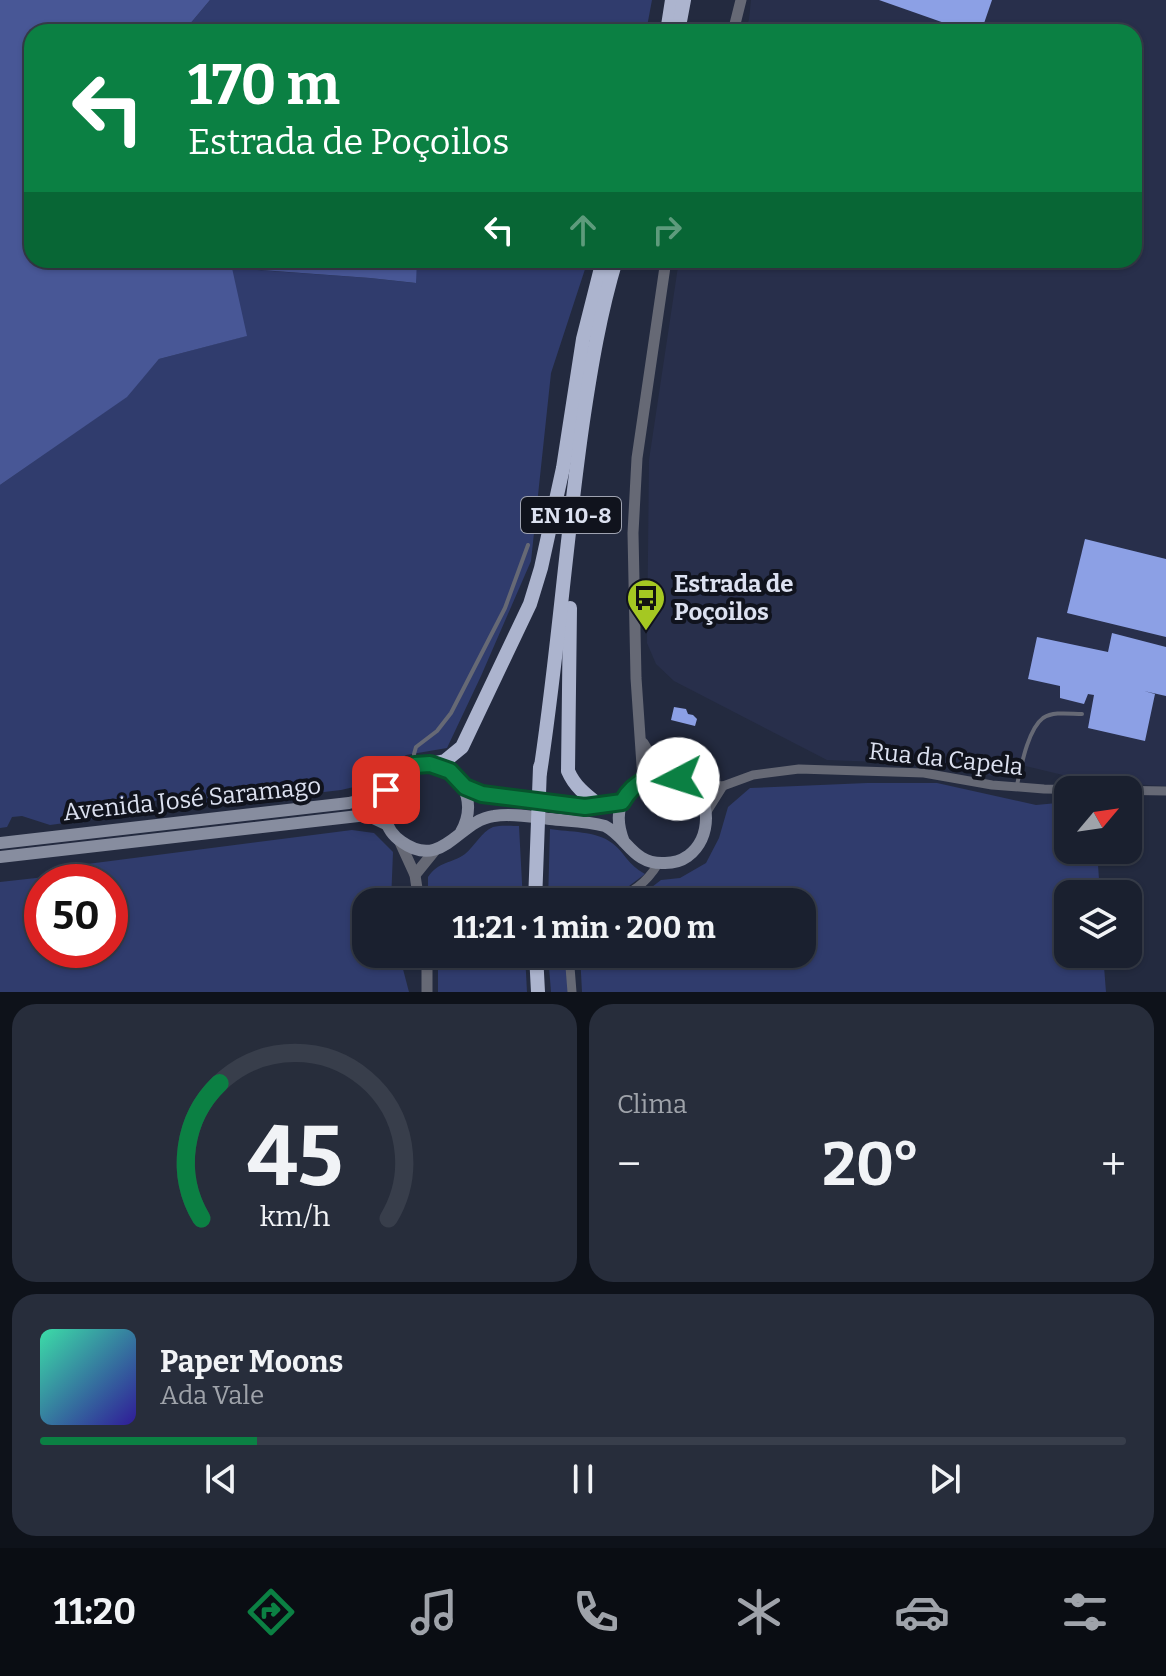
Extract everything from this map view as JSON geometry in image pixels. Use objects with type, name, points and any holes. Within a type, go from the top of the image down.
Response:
[{"type":"highway","points":[[668,24],[672,0]]},
{"type":"highway","points":[[680,24],[684,0]]},
{"type":"highway","name":"EN 10-8","points":[[535,888],[544,682],[583,339],[601,268]]},
{"type":"highway","name":"EN 10-8","points":[[570,468],[614,268]]},
{"type":"highway","points":[[423,764],[452,758],[462,747],[530,604],[570,468]]},
{"type":"highway","points":[[570,468],[567,760],[572,782],[600,806]]},
{"type":"highway","points":[[537,968],[538,992]]},
{"type":"main road","points":[[622,802],[585,807],[494,796],[465,787],[450,771],[423,764],[395,777],[386,790],[383,806],[386,824],[399,840],[413,848],[436,849],[453,841],[472,823],[483,818],[510,815],[597,824],[613,830],[633,853],[645,861],[658,864],[684,858],[702,839],[706,813],[696,791],[687,783],[670,776],[656,776],[634,785],[622,802],[618,816],[624,842]]},
{"type":"main road","points":[[461,832],[469,810],[465,787]]},
{"type":"main road","name":"Avenida José Saramago","points":[[0,843],[349,803],[386,790]]},
{"type":"main road","name":"Avenida José Saramago","points":[[0,857],[367,815],[386,824]]},
{"type":"street","points":[[735,24],[741,0]]},
{"type":"street","points":[[643,780],[636,678],[634,518],[637,458],[665,268]]},
{"type":"street","points":[[639,735],[655,763],[670,776]]},
{"type":"street","name":"Rua da Capela","points":[[687,783],[723,786],[753,775],[799,769],[924,773],[1016,787],[1166,791]]},
{"type":"street","points":[[706,813],[723,786]]},
{"type":"street","points":[[399,840],[415,875],[417,888]]},
{"type":"street","points":[[415,875],[436,849]]},
{"type":"street","points":[[636,888],[649,878],[658,864]]},
{"type":"street","points":[[427,968],[427,992]]},
{"type":"street","points":[[570,968],[572,992]]},
{"type":"lane","points":[[423,764],[414,754],[416,747],[437,731],[451,713],[505,608],[528,545]]},
{"type":"lane","points":[[1016,787],[1034,729],[1044,717],[1082,714]]},
{"type":"shaded area","points":[[0,0],[210,0],[190,24],[24,24],[24,268],[232,268],[247,336],[159,359],[127,397],[0,485]]},
{"type":"shaded area","points":[[210,0],[652,0],[648,24],[190,24]]},
{"type":"shaded area","points":[[751,0],[1166,0],[1166,786],[1142,785],[1142,776],[1067,776],[1000,760],[997,777],[932,764],[827,760],[674,681],[656,664],[647,643],[649,460],[678,268],[1142,268],[1142,24],[747,24]]},
{"type":"shaded area","points":[[231,268],[415,283],[416,268],[585,268],[551,373],[531,561],[447,748],[406,755],[371,783],[341,790],[188,810],[159,800],[139,804],[109,817],[50,825],[22,816],[12,817],[7,827],[0,828],[0,485],[126,397],[159,359],[246,336]]},
{"type":"shaded area","points":[[232,268],[417,268],[416,283]]},
{"type":"shaded area","points":[[937,783],[1036,805],[1054,803],[1054,864],[1098,864],[1099,880],[1054,880],[1054,968],[1104,968],[1106,992],[582,992],[581,968],[816,968],[816,888],[651,888],[661,880],[680,878],[706,863],[719,838],[728,807],[750,788]]},
{"type":"shaded area","points":[[502,826],[519,826],[522,888],[428,888],[428,877],[436,868],[465,854],[485,832]]},
{"type":"shaded area","points":[[550,829],[606,839],[645,874],[625,888],[548,888]]},
{"type":"shaded area","points":[[352,830],[374,833],[393,852],[392,888],[352,888],[352,968],[403,968],[409,992],[0,992],[0,882],[24,879],[24,968],[128,968],[128,864],[87,864]]},
{"type":"shaded area","points":[[438,968],[526,968],[527,992],[438,992]]},
{"type":"shaded area","points":[[549,968],[568,968],[569,992],[551,992]]},
{"type":"building","points":[[879,0],[992,0],[984,24],[947,24]]},
{"type":"building","points":[[1085,539],[1166,559],[1166,637],[1067,613]]},
{"type":"building","points":[[1112,633],[1166,647],[1166,696],[1144,691],[1155,694],[1145,741],[1088,728],[1094,695],[1088,694],[1084,704],[1060,698],[1060,686],[1028,679],[1037,637],[1108,652]]},
{"type":"building","points":[[674,707],[686,709],[688,714],[693,715],[697,719],[695,726],[671,720]]},
{"type":"place","name":"Estrada de Poçoilos","points":[[646,632]]},
{"type":"route","points":[[386,790],[401,772],[423,764],[437,765],[450,771],[465,787],[482,794],[585,807],[622,802],[634,785],[656,776],[678,779]]}]
